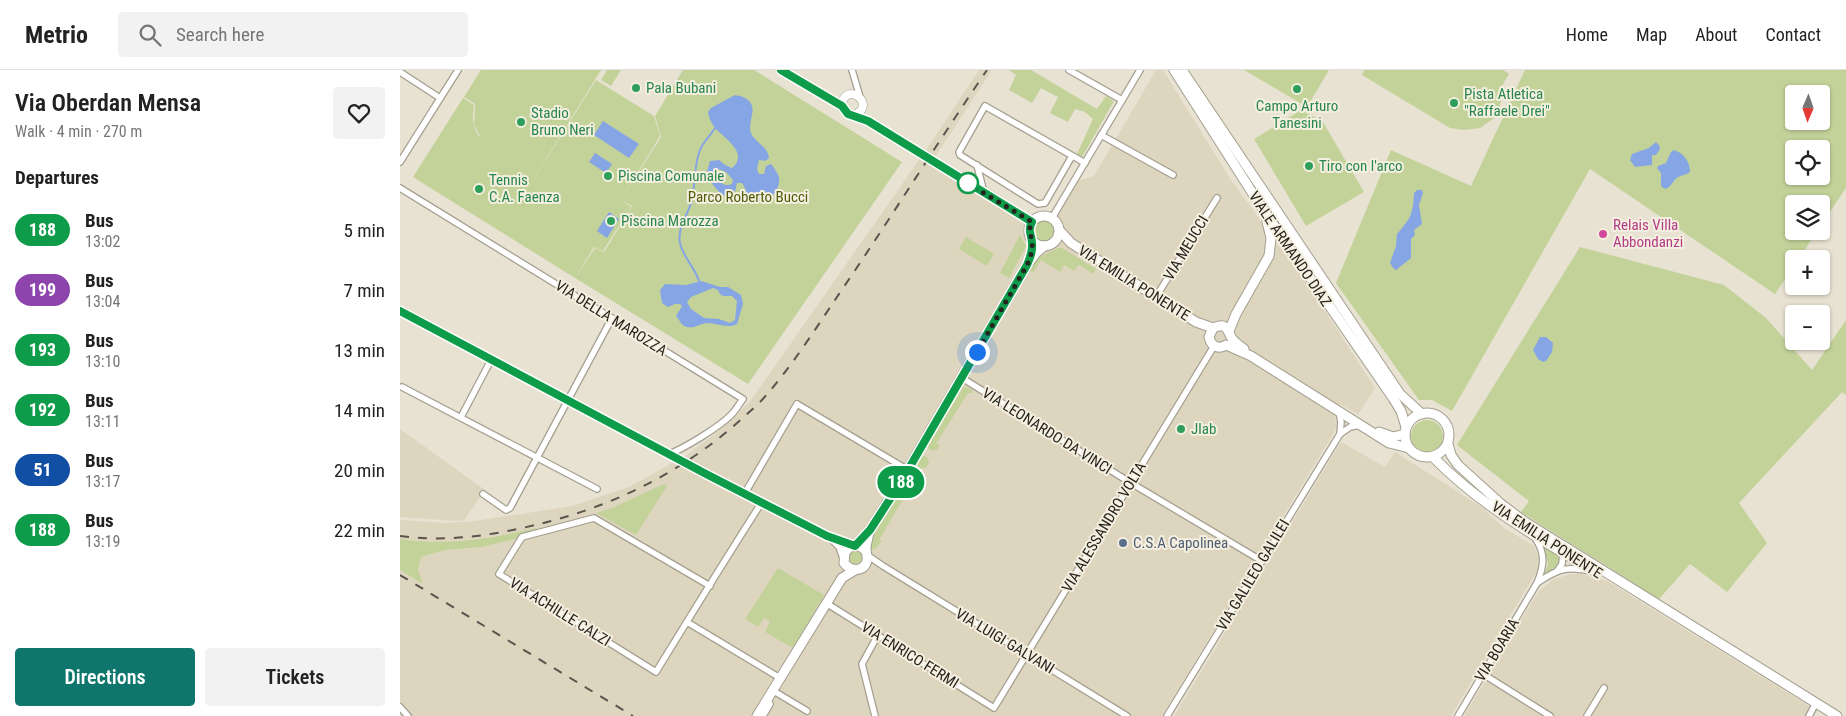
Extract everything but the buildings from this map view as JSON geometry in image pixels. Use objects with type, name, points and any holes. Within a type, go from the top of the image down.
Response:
[{"type":"main road","points":[[781,70],[831,100],[843,103]]},
{"type":"main road","name":"VIALE ARMANDO DIAZ","points":[[1174,70],[1183,76],[1400,394],[1422,414]]},
{"type":"main road","name":"VIALE ARMANDO DIAZ","points":[[1183,76],[1262,208],[1393,398],[1401,412],[1406,430]]},
{"type":"main road","points":[[843,103],[854,91],[860,97],[863,105],[857,113]]},
{"type":"main road","points":[[843,103],[845,112],[857,113],[1032,222]]},
{"type":"main road","points":[[1262,208],[1270,229],[1271,249],[1268,259],[1236,314],[1227,335],[1222,347],[1214,346],[1210,342],[1211,331],[1227,335],[1252,356],[1360,426],[1389,443],[1408,448],[1421,457],[1433,457],[1444,450],[1448,444],[1449,431],[1442,419],[1429,413],[1422,414],[1410,421],[1406,430],[1408,448]]},
{"type":"main road","points":[[757,716],[842,578],[846,550],[855,546],[870,530],[908,470],[1027,265],[1044,246],[1056,241],[1060,231],[1058,223],[1052,218],[1043,216],[1032,222],[1029,231],[1032,241],[1031,254],[1027,265]]},
{"type":"main road","name":"VIA EMILIA PONENTE","points":[[1060,231],[1071,243],[1211,331]]},
{"type":"main road","points":[[1032,241],[1044,246]]},
{"type":"main road","name":"VIA EMILIA PONENTE","points":[[1056,241],[1071,243]]},
{"type":"main road","points":[[1336,410],[1339,407],[1385,436],[1393,437],[1406,430]]},
{"type":"main road","name":"VIA EMILIA PONENTE","points":[[1448,444],[1451,455],[1458,465],[1501,504],[1525,522],[1610,574],[1668,613]]},
{"type":"main road","name":"VIA EMILIA PONENTE","points":[[1433,457],[1450,474],[1521,528],[1668,613],[1837,716]]},
{"type":"main road","points":[[842,578],[866,564],[870,530]]},
{"type":"main road","points":[[855,546],[862,548],[866,553]]},
{"type":"main road","points":[[844,560],[849,568],[858,569]]},
{"type":"street","points":[[400,162],[458,70]]},
{"type":"street","points":[[852,70],[854,91]]},
{"type":"street","points":[[1069,70],[1122,100]]},
{"type":"street","points":[[1052,218],[1140,70]]},
{"type":"street","points":[[400,71],[440,98]]},
{"type":"street","points":[[1072,156],[1045,203],[1038,204],[960,155],[959,152],[985,106],[1085,163]]},
{"type":"street","points":[[1101,135],[1173,175]]},
{"type":"street","points":[[977,165],[984,193]]},
{"type":"street","name":"VIA DELLA MAROZZA","points":[[400,188],[743,399],[732,414],[694,441],[669,454]]},
{"type":"street","name":"VIA MEUCCI","points":[[1156,297],[1216,198]]},
{"type":"street","points":[[400,311],[685,463],[827,536],[855,546]]},
{"type":"street","points":[[483,494],[500,507],[506,510],[510,508],[612,318]]},
{"type":"street","name":"VIA ALESSANDRO VOLTA","points":[[994,708],[1214,346]]},
{"type":"street","points":[[461,417],[491,360]]},
{"type":"street","name":"VIA LEONARDO DA VINCI","points":[[962,378],[1131,483],[1262,561]]},
{"type":"street","points":[[402,387],[597,489]]},
{"type":"street","points":[[745,493],[797,404],[908,470]]},
{"type":"street","points":[[1336,410],[1341,422],[1340,434]]},
{"type":"street","points":[[1340,434],[1350,427],[1360,426]]},
{"type":"street","name":"VIA GALILEO GALILEI","points":[[1167,716],[1340,434]]},
{"type":"street","points":[[762,502],[687,622],[780,678]]},
{"type":"street","name":"VIA ACHILLE CALZI","points":[[687,622],[656,672],[499,574],[522,537],[594,518],[710,586]]},
{"type":"street","name":"VIA BOARIA","points":[[1458,716],[1536,583],[1544,560],[1542,548],[1534,535]]},
{"type":"street","points":[[827,536],[839,547],[844,560]]},
{"type":"street","points":[[1557,542],[1563,553],[1562,564],[1557,571]]},
{"type":"street","name":"VIA LUIGI GALVANI","points":[[866,553],[883,566],[1127,716]]},
{"type":"street","points":[[858,569],[883,566]]},
{"type":"street","name":"VIA BOARIA","points":[[1536,583],[1557,571],[1574,568],[1595,572]]},
{"type":"street","name":"VIA ENRICO FERMI","points":[[826,603],[994,708]]},
{"type":"street","points":[[875,716],[862,664],[878,635]]},
{"type":"street","points":[[1482,674],[1550,716]]},
{"type":"street","points":[[1587,716],[1604,688]]},
{"type":"street","points":[[772,690],[807,711]]},
{"type":"street","points":[[763,716],[770,704],[767,699]]},
{"type":"street","points":[[1809,716],[1816,703]]},
{"type":"street","points":[[400,707],[408,716]]},
{"type":"shaded area","points":[[979,70],[992,70],[935,157],[991,189],[1031,217],[1054,211],[1058,213],[1077,181],[1094,176],[1156,70],[1163,70],[1231,180],[1314,294],[1375,388],[1358,414],[1340,404],[1334,415],[1337,423],[1335,431],[1162,716],[400,716],[400,570],[423,584],[418,570],[421,557],[446,550],[482,547],[515,539],[510,534],[440,542],[403,540],[400,539],[400,520],[446,523],[475,521],[572,506],[629,487],[685,456],[712,436],[749,403],[926,150]]},
{"type":"shaded area","points":[[400,429],[485,490],[464,520],[400,517]]},
{"type":"shaded area","points":[[1341,442],[1385,467],[1395,452],[1480,506],[1504,528],[1534,546],[1538,557],[1538,569],[1451,716],[1174,716]]},
{"type":"shaded area","points":[[1571,574],[1581,574],[1607,581],[1817,711],[1814,716],[1464,716],[1538,592],[1554,579]]},
{"type":"green space","points":[[481,70],[601,70],[520,201],[596,80],[654,116],[660,136],[621,200],[631,207],[603,251],[594,247],[575,278],[413,177],[463,98],[474,105],[473,123],[476,131],[481,138],[474,125],[475,104],[464,97]]},
{"type":"green space","points":[[607,70],[621,70],[611,86],[601,80]]},
{"type":"green space","name":"Parco Roberto Bucci","points":[[683,70],[754,70],[902,162],[748,384],[575,278],[595,248],[604,252],[632,206],[621,200],[661,137],[655,116]]},
{"type":"green space","points":[[1009,70],[1031,70],[1097,109],[1106,96],[1114,101],[1081,159],[1076,156],[1093,119],[1085,112],[1075,109],[1068,122],[1050,113],[1058,97],[1041,88],[1032,103],[1009,90],[1016,75]]},
{"type":"green space","name":"Campo Arturo Tanesini","points":[[1244,70],[1329,70],[1307,107]]},
{"type":"green space","name":"Pista Atletica \"Raffaele Drei\"","points":[[1364,70],[1503,70],[1509,74],[1502,86],[1499,109],[1493,119],[1480,128],[1464,130],[1450,128],[1362,75]]},
{"type":"green space","points":[[1525,70],[1846,70],[1846,188],[1830,212],[1830,195],[1785,195],[1785,240],[1811,240],[1805,250],[1785,250],[1785,279],[1775,294],[1590,169],[1452,411],[1432,400],[1419,400],[1336,283],[1391,150],[1471,186]]},
{"type":"green space","name":"Tiro con l'arco","points":[[1301,110],[1323,122],[1364,192],[1306,226],[1254,139]]},
{"type":"green space","points":[[1044,220],[1052,223],[1055,231],[1052,239],[1044,242],[1036,239],[1033,231],[1036,223]]},
{"type":"green space","points":[[1020,235],[1026,246],[1009,278],[1000,273]]},
{"type":"green space","points":[[966,237],[994,254],[987,266],[959,249]]},
{"type":"green space","points":[[1580,247],[1724,285],[1766,318],[1785,339],[1785,350],[1794,350],[1812,370],[1826,350],[1830,350],[1830,344],[1846,320],[1846,395],[1842,392],[1739,503],[1767,543],[1727,592],[1690,564],[1659,599],[1521,512],[1529,501],[1457,445]]},
{"type":"green space","points":[[1058,248],[1062,248],[1096,269],[1093,274],[1079,265],[1074,271],[1064,265],[1060,272],[1041,260],[1033,273],[1029,270],[1035,259]]},
{"type":"green space","points":[[964,386],[972,390],[973,393],[968,393],[936,444],[940,445],[937,450],[930,450],[927,446]]},
{"type":"green space","points":[[1427,420],[1433,421],[1438,425],[1442,430],[1442,442],[1438,447],[1433,451],[1427,452],[1421,451],[1416,447],[1412,442],[1411,436],[1412,430],[1416,425],[1421,421]]},
{"type":"green space","points":[[921,455],[927,457],[929,463],[926,468],[921,468],[879,540],[882,541],[875,549],[870,550],[870,539]]},
{"type":"green space","points":[[664,484],[667,486],[636,535],[596,513],[612,508]]},
{"type":"green space","points":[[537,528],[538,531],[515,539],[482,547],[446,550],[421,557],[418,570],[423,584],[400,570],[400,539],[434,542],[469,540]]},
{"type":"green space","points":[[1544,544],[1560,555],[1561,562],[1544,576],[1548,564]]},
{"type":"green space","points":[[858,549],[863,554],[863,563],[854,567],[847,559],[851,550]]},
{"type":"green space","points":[[778,568],[824,595],[793,648],[765,632],[770,621],[764,618],[758,627],[745,619]]},
{"type":"water","points":[[735,95],[745,98],[750,102],[753,109],[750,125],[751,133],[764,147],[769,158],[765,161],[759,160],[757,169],[759,174],[764,174],[766,166],[771,164],[779,178],[778,188],[768,199],[764,201],[754,200],[742,183],[737,183],[732,196],[728,197],[719,192],[706,175],[710,161],[719,160],[732,168],[737,163],[738,157],[734,147],[711,122],[708,112],[711,108]],"holes":[[[718,169],[726,172],[733,180],[732,184],[723,184],[716,171]]]},
{"type":"water","points":[[603,121],[639,144],[629,158],[594,135]]},
{"type":"water","points":[[1656,142],[1660,149],[1656,155],[1652,155],[1652,165],[1635,167],[1630,160],[1632,154],[1649,148]]},
{"type":"water","points":[[1674,150],[1686,158],[1690,172],[1678,177],[1665,189],[1661,186],[1661,173],[1657,168],[1666,163],[1671,152]]},
{"type":"water","points":[[595,153],[612,164],[606,173],[589,162]]},
{"type":"water","points":[[1417,190],[1422,190],[1423,193],[1419,205],[1422,224],[1414,230],[1415,235],[1411,239],[1411,258],[1396,270],[1390,263],[1396,246],[1397,234],[1410,215],[1414,193]]},
{"type":"water","points":[[609,212],[619,219],[607,238],[597,231]]},
{"type":"water","points":[[701,281],[720,287],[728,287],[741,295],[743,304],[737,324],[726,326],[706,323],[694,327],[683,325],[676,316],[682,306],[675,304],[668,307],[662,303],[660,290],[665,284],[686,285]],"holes":[[[713,288],[718,290],[723,296],[732,296],[737,301],[735,320],[730,323],[719,319],[704,318],[691,309],[687,302],[691,297]]]},
{"type":"water","points":[[1540,337],[1546,337],[1553,343],[1552,352],[1546,361],[1543,362],[1538,359],[1533,350]]},
{"type":"waterway","points":[[699,281],[686,258],[679,238],[691,203],[696,163],[700,150],[715,128]]},
{"type":"railway","points":[[400,536],[419,538],[476,536],[532,526],[576,514],[650,483],[695,456],[717,440],[761,401],[793,361],[860,264],[987,70]]},
{"type":"railway","points":[[400,575],[633,716]]},
{"type":"bus line","name":"188","points":[[400,311],[708,475],[827,536],[855,546],[870,530],[901,482],[1027,265],[1031,254],[1032,241],[1029,231],[1032,222],[868,121],[848,114],[842,106],[781,70]]},
{"type":"place","name":"Pala Bubani","points":[[636,88]]},
{"type":"place","name":"Campo Arturo Tanesini","points":[[1297,89]]},
{"type":"place","name":"Pista Atletica \"Raffaele Drei\"","points":[[1454,103]]},
{"type":"place","name":"Stadio Bruno Neri","points":[[521,122]]},
{"type":"place","name":"Tiro con l'arco","points":[[1309,166]]},
{"type":"place","name":"Piscina Comunale","points":[[608,176]]},
{"type":"place","name":"Tennis C.A. Faenza","points":[[479,189]]},
{"type":"place","name":"Piscina Marozza","points":[[611,221]]},
{"type":"place","name":"Relais Villa Abbondanzi","points":[[1603,234]]},
{"type":"place","name":"Jlab","points":[[1181,429]]},
{"type":"place","name":"C.S.A Capolinea","points":[[1123,543]]},
{"type":"route","points":[[968,183],[964,181],[1032,222],[1029,231],[1032,241],[1031,254],[1027,265],[977,352]]}]
